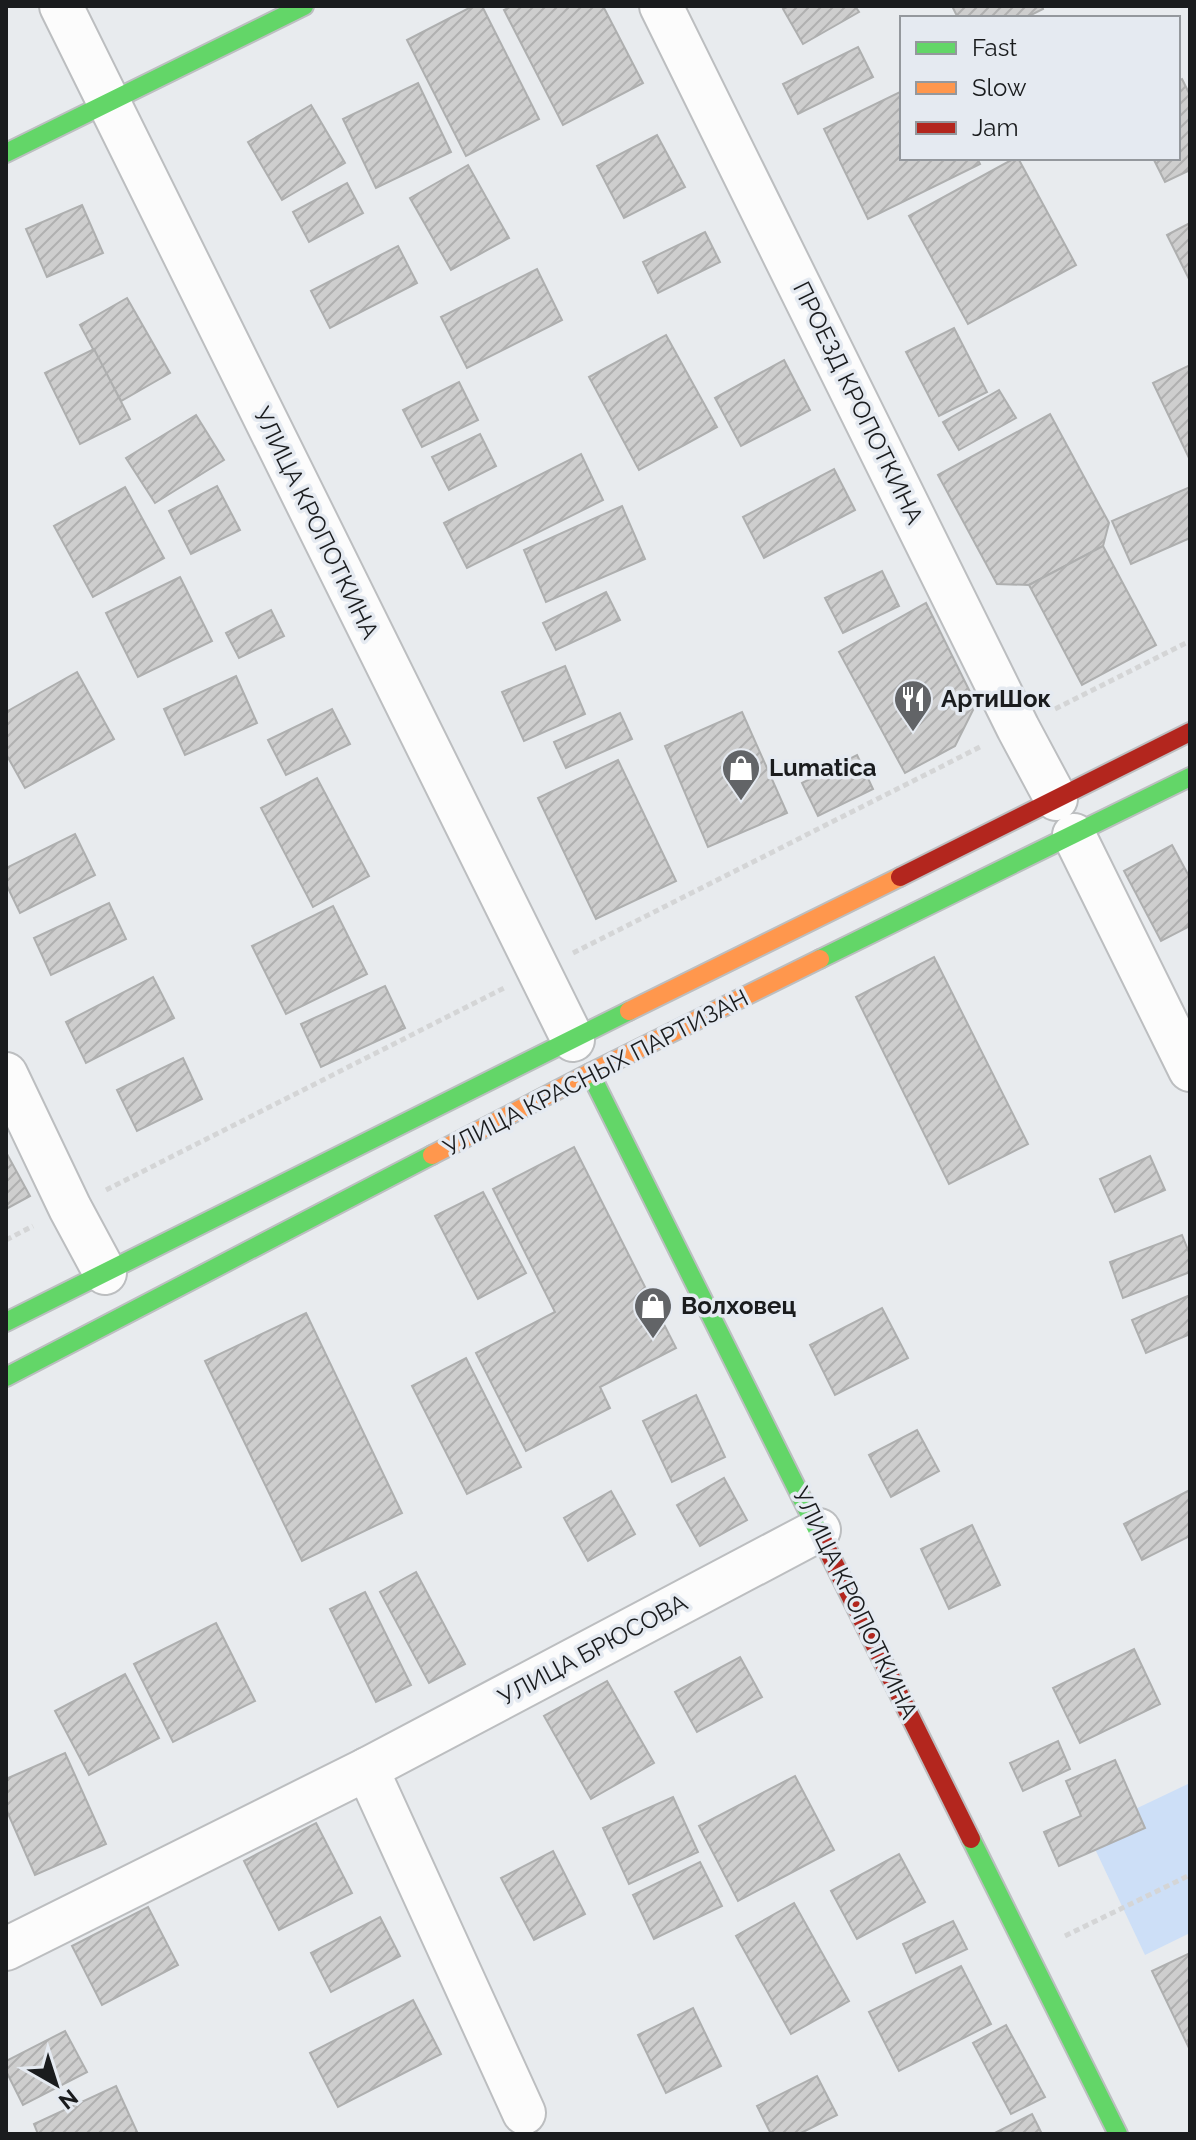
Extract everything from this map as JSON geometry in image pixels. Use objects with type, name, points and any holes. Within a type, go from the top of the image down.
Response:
[{"type":"main road","points":[[6,153],[304,6]]},
{"type":"main road","name":"УЛИЦА КРАСНЫХ ПАРТИЗАН","points":[[6,1322],[105,1273],[582,1056],[1065,817],[1190,732]]},
{"type":"main road","name":"УЛИЦА КРАСНЫХ ПАРТИЗАН","points":[[6,1377],[582,1056],[1065,817],[1190,777]]},
{"type":"main road","name":"УЛИЦА КРОПОТКИНА","points":[[582,1056],[1118,2134]]},
{"type":"street","name":"УЛИЦА КРОПОТКИНА","points":[[61,6],[582,1056]]},
{"type":"street","name":"ПРОЕЗД КРОПОТКИНА","points":[[661,6],[1190,1070]]},
{"type":"street","points":[[6,1074],[105,1273]]},
{"type":"street","name":"УЛИЦА БРЮСОВА","points":[[6,1949],[367,1769],[819,1530]]},
{"type":"street","points":[[367,1769],[524,2113]]},
{"type":"path","points":[[6,1240],[1190,641]]},
{"type":"path","points":[[1028,1954],[1190,1875]]},
{"type":"shaded area","points":[[1190,1783],[1190,1933],[1145,1955],[1087,1832]]},
{"type":"building","points":[[473,6],[482,6],[539,119],[466,156],[407,40]]},
{"type":"building","points":[[512,6],[603,6],[643,83],[563,125],[504,10]]},
{"type":"building","points":[[789,6],[855,6],[859,12],[803,44],[783,9]]},
{"type":"building","points":[[952,6],[1042,6],[1043,9],[1029,16],[957,16]]},
{"type":"building","points":[[858,47],[873,77],[798,114],[783,84]]},
{"type":"building","points":[[1180,80],[1190,95],[1190,170],[1165,182],[1154,160],[1180,160]]},
{"type":"building","points":[[418,83],[451,152],[376,188],[343,119]]},
{"type":"building","points":[[900,92],[900,160],[978,160],[980,164],[868,219],[824,129]]},
{"type":"building","points":[[311,105],[345,163],[282,200],[248,142]]},
{"type":"building","points":[[657,135],[685,187],[624,218],[597,166]]},
{"type":"building","points":[[1011,160],[1019,160],[1076,265],[968,324],[909,216]]},
{"type":"building","points":[[468,165],[509,238],[451,270],[410,198]]},
{"type":"building","points":[[347,183],[363,213],[309,242],[293,212]]},
{"type":"building","points":[[82,205],[103,253],[47,277],[26,229]]},
{"type":"building","points":[[1190,223],[1190,281],[1167,235]]},
{"type":"building","points":[[705,232],[720,262],[658,293],[643,262]]},
{"type":"building","points":[[398,246],[417,283],[330,328],[311,291]]},
{"type":"building","points":[[537,269],[562,320],[467,368],[441,317]]},
{"type":"building","points":[[127,298],[170,373],[121,401],[80,325]]},
{"type":"building","points":[[954,328],[987,392],[939,416],[906,352]]},
{"type":"building","points":[[666,335],[717,427],[639,470],[589,377]]},
{"type":"building","points":[[94,349],[130,419],[80,444],[45,373]]},
{"type":"building","points":[[784,360],[810,410],[741,446],[715,398]]},
{"type":"building","points":[[1190,365],[1190,460],[1153,383]]},
{"type":"building","points":[[459,382],[478,420],[422,447],[403,410]]},
{"type":"building","points":[[999,390],[1016,418],[959,450],[943,422]]},
{"type":"building","points":[[1050,414],[1109,523],[1103,546],[1029,585],[997,584],[938,475]]},
{"type":"building","points":[[196,415],[224,460],[155,503],[126,458]]},
{"type":"building","points":[[480,434],[496,466],[449,490],[432,457]]},
{"type":"building","points":[[581,454],[603,500],[467,568],[444,523]]},
{"type":"building","points":[[834,469],[855,510],[764,558],[743,517]]},
{"type":"building","points":[[217,486],[240,530],[191,554],[169,511]]},
{"type":"building","points":[[125,487],[164,558],[93,597],[54,526]]},
{"type":"building","points":[[1190,487],[1190,538],[1131,564],[1112,521]]},
{"type":"building","points":[[622,506],[645,559],[546,602],[524,550]]},
{"type":"building","points":[[1103,546],[1156,645],[1082,685],[1029,585]]},
{"type":"building","points":[[882,571],[899,606],[843,633],[825,598]]},
{"type":"building","points":[[180,577],[212,641],[138,677],[106,613]]},
{"type":"building","points":[[606,592],[620,620],[556,650],[543,623]]},
{"type":"building","points":[[926,603],[976,704],[955,746],[905,773],[839,652]]},
{"type":"building","points":[[271,610],[284,636],[239,658],[226,633]]},
{"type":"building","points":[[565,666],[585,714],[524,741],[502,692]]},
{"type":"building","points":[[77,672],[114,739],[25,788],[6,754],[6,712]]},
{"type":"building","points":[[236,676],[257,723],[185,755],[164,709]]},
{"type":"building","points":[[332,709],[350,744],[286,775],[268,740]]},
{"type":"building","points":[[742,712],[787,813],[708,847],[665,746]]},
{"type":"building","points":[[620,713],[632,739],[566,768],[554,742]]},
{"type":"building","points":[[857,755],[873,789],[818,816],[802,783]]},
{"type":"building","points":[[618,760],[676,881],[596,919],[538,798]]},
{"type":"building","points":[[317,778],[369,876],[313,907],[261,808]]},
{"type":"building","points":[[75,834],[95,875],[20,913],[6,884],[6,868]]},
{"type":"building","points":[[1172,845],[1190,878],[1190,926],[1161,941],[1124,871]]},
{"type":"building","points":[[109,903],[126,939],[51,975],[34,938]]},
{"type":"building","points":[[333,906],[367,974],[286,1014],[252,946]]},
{"type":"building","points":[[934,957],[1028,1144],[949,1184],[856,997]]},
{"type":"building","points":[[153,977],[174,1018],[86,1063],[66,1022]]},
{"type":"building","points":[[385,986],[405,1028],[321,1067],[301,1024]]},
{"type":"building","points":[[183,1058],[202,1099],[137,1131],[117,1090]]},
{"type":"building","points":[[574,1147],[676,1348],[600,1387],[610,1408],[526,1451],[476,1353],[555,1312],[493,1189]]},
{"type":"building","points":[[6,1155],[30,1196],[6,1209]]},
{"type":"building","points":[[1150,1156],[1165,1190],[1115,1212],[1100,1179]]},
{"type":"building","points":[[483,1192],[526,1273],[478,1299],[435,1216]]},
{"type":"building","points":[[1182,1235],[1190,1255],[1190,1272],[1123,1298],[1110,1262]]},
{"type":"building","points":[[1190,1295],[1190,1334],[1146,1353],[1132,1320]]},
{"type":"building","points":[[882,1308],[908,1358],[835,1395],[810,1345]]},
{"type":"building","points":[[306,1313],[402,1513],[302,1561],[205,1361]]},
{"type":"building","points":[[466,1358],[521,1467],[467,1494],[412,1386]]},
{"type":"building","points":[[696,1395],[725,1457],[672,1482],[643,1421]]},
{"type":"building","points":[[917,1430],[939,1471],[891,1497],[869,1455]]},
{"type":"building","points":[[724,1478],[747,1520],[700,1546],[677,1505]]},
{"type":"building","points":[[1190,1490],[1190,1536],[1142,1560],[1124,1524]]},
{"type":"building","points":[[611,1491],[635,1534],[588,1561],[564,1518]]},
{"type":"building","points":[[972,1525],[1000,1585],[949,1609],[921,1549]]},
{"type":"building","points":[[416,1572],[465,1664],[429,1683],[380,1592]]},
{"type":"building","points":[[365,1592],[411,1685],[376,1702],[330,1609]]},
{"type":"building","points":[[216,1623],[255,1701],[173,1742],[134,1664]]},
{"type":"building","points":[[1134,1649],[1160,1704],[1080,1743],[1053,1688]]},
{"type":"building","points":[[740,1657],[762,1697],[697,1732],[675,1692]]},
{"type":"building","points":[[125,1674],[159,1738],[89,1775],[55,1711]]},
{"type":"building","points":[[607,1681],[654,1763],[591,1799],[544,1716]]},
{"type":"building","points":[[1058,1741],[1070,1769],[1023,1791],[1010,1763]]},
{"type":"building","points":[[65,1753],[106,1844],[35,1875],[6,1809],[6,1779]]},
{"type":"building","points":[[1115,1760],[1145,1828],[1059,1866],[1044,1832],[1081,1816],[1066,1781]]},
{"type":"building","points":[[795,1776],[834,1850],[738,1901],[699,1826]]},
{"type":"building","points":[[673,1797],[698,1852],[629,1884],[603,1828]]},
{"type":"building","points":[[316,1823],[352,1893],[279,1930],[244,1861]]},
{"type":"building","points":[[553,1851],[585,1914],[534,1940],[501,1878]]},
{"type":"building","points":[[899,1854],[925,1902],[857,1939],[831,1891]]},
{"type":"building","points":[[700,1862],[722,1906],[654,1939],[633,1895]]},
{"type":"building","points":[[794,1903],[849,2001],[791,2034],[736,1936]]},
{"type":"building","points":[[148,1907],[178,1965],[102,2005],[72,1946]]},
{"type":"building","points":[[380,1917],[400,1956],[331,1992],[311,1953]]},
{"type":"building","points":[[953,1921],[967,1949],[916,1973],[903,1944]]},
{"type":"building","points":[[1190,1953],[1190,2050],[1152,1971]]},
{"type":"building","points":[[961,1966],[991,2024],[899,2071],[869,2012]]},
{"type":"building","points":[[413,2000],[441,2054],[338,2107],[310,2053]]},
{"type":"building","points":[[693,2008],[721,2066],[666,2093],[638,2035]]},
{"type":"building","points":[[1006,2025],[1045,2097],[1011,2114],[973,2043]]},
{"type":"building","points":[[65,2031],[87,2072],[23,2105],[6,2071],[6,2061]]},
{"type":"building","points":[[817,2076],[837,2115],[799,2134],[771,2134],[757,2106]]},
{"type":"building","points":[[116,2086],[138,2134],[38,2134],[34,2124]]},
{"type":"building","points":[[1032,2114],[1042,2134],[993,2134]]},
{"type":"traffic: fast","points":[[6,153],[304,6]]},
{"type":"traffic: fast","points":[[820,959],[1190,777]]},
{"type":"traffic: fast","points":[[6,1322],[629,1011]]},
{"type":"traffic: fast","points":[[590,1073],[821,1537]]},
{"type":"traffic: fast","points":[[6,1377],[432,1155]]},
{"type":"traffic: fast","points":[[971,1839],[1118,2134]]},
{"type":"traffic: slow","points":[[629,1011],[900,877]]},
{"type":"traffic: slow","points":[[432,1155],[820,959]]},
{"type":"traffic: jam","points":[[900,877],[1190,732]]},
{"type":"traffic: jam","points":[[821,1537],[971,1839]]},
{"type":"place","name":"АртиШок","points":[[913,733]]},
{"type":"place","name":"Lumatica","points":[[741,802]]},
{"type":"place","name":"Волховец","points":[[653,1340]]}]
